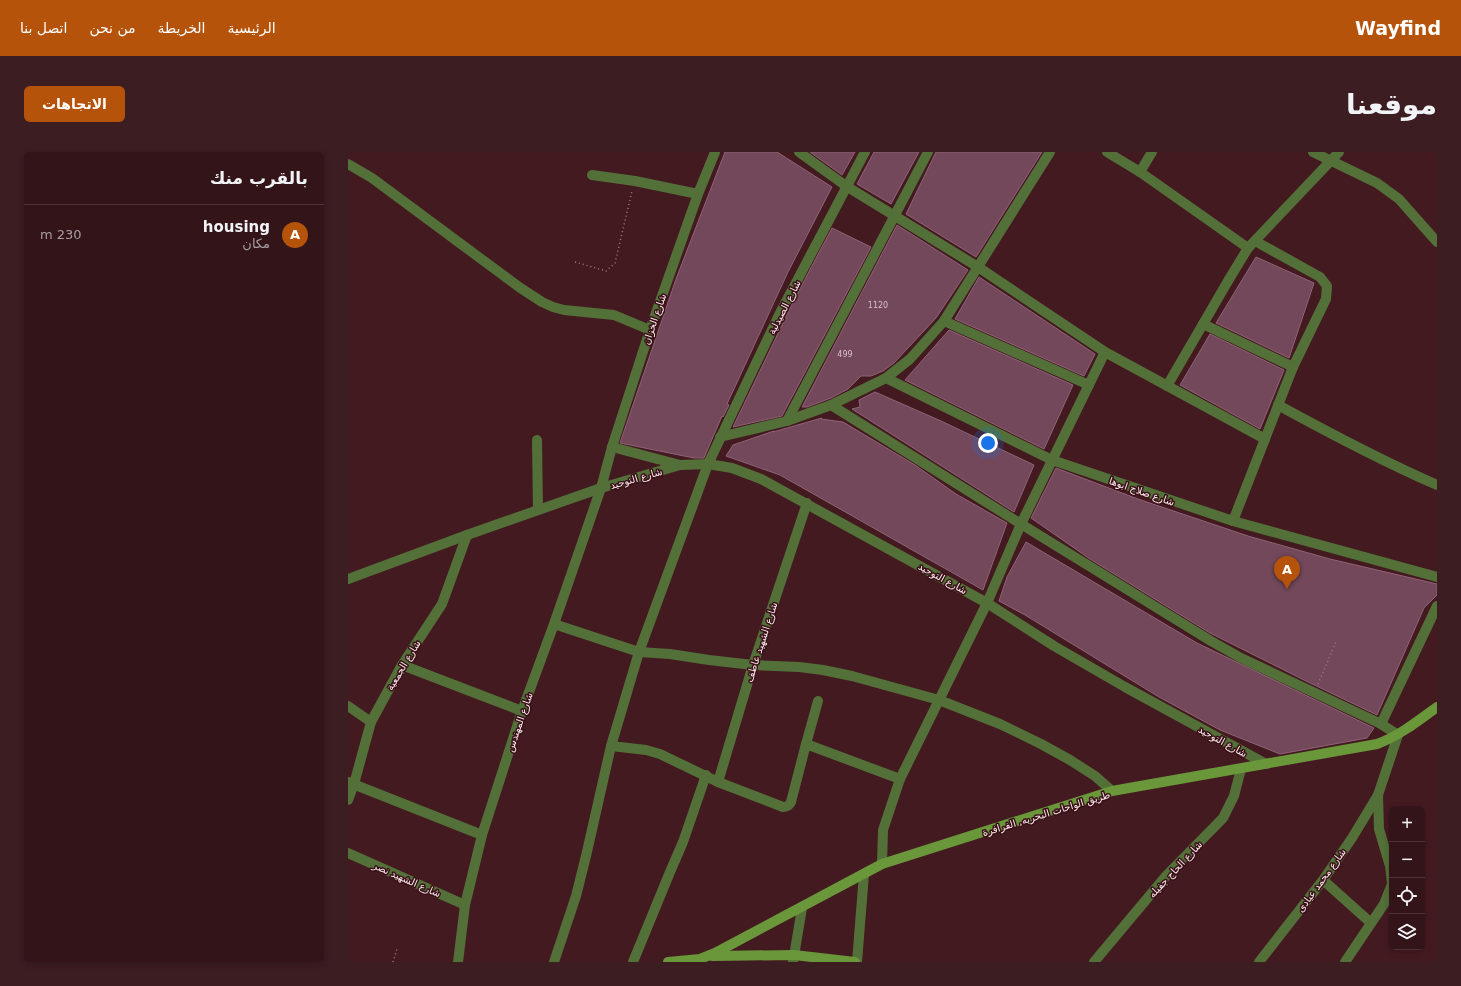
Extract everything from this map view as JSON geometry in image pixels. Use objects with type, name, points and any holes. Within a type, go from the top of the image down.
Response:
[{"type":"main road","name":"طريق الواحات البحريه, الفرافرة","points":[[668,962],[708,957],[882,864],[1112,791],[1377,744],[1398,735],[1437,708]]},
{"type":"main road","points":[[708,957],[794,958],[856,962]]},
{"type":"street","name":"شارع الخزان","points":[[601,488],[612,447],[650,330],[698,194],[715,152]]},
{"type":"street","points":[[799,152],[846,186],[978,267],[1105,352],[1265,439]]},
{"type":"street","name":"شارع الصيدلية","points":[[554,962],[576,896],[611,746],[639,652],[708,464],[778,318],[864,152]]},
{"type":"street","points":[[787,421],[928,152]]},
{"type":"street","points":[[720,437],[787,421],[831,405],[886,378],[910,359],[944,321],[1050,152]]},
{"type":"street","points":[[1107,152],[1252,245],[1320,277],[1327,286],[1326,299],[1293,367],[1233,521]]},
{"type":"street","points":[[1140,172],[1152,152]]},
{"type":"street","points":[[1313,152],[1377,183],[1389,191],[1399,199],[1437,242]]},
{"type":"street","points":[[1167,386],[1228,281],[1252,245],[1339,152]]},
{"type":"street","points":[[348,164],[372,178],[519,287],[542,302],[564,310],[614,315],[650,330]]},
{"type":"street","points":[[592,175],[635,181],[698,194]]},
{"type":"street","points":[[944,321],[1089,384]]},
{"type":"street","points":[[1203,324],[1293,367]]},
{"type":"street","points":[[882,864],[883,830],[900,779],[987,603],[1020,524],[1105,352]]},
{"type":"street","name":"شارع صلاح ابوها","points":[[886,378],[1052,460],[1233,521],[1437,577]]},
{"type":"street","points":[[831,405],[1020,524],[1211,641],[1241,658],[1381,724],[1398,735],[1378,795],[1379,830],[1390,866],[1392,884],[1384,904],[1345,962]]},
{"type":"street","points":[[1278,405],[1348,443],[1437,485]]},
{"type":"street","points":[[537,440],[538,510]]},
{"type":"street","points":[[612,447],[680,465]]},
{"type":"street","name":"شارع التوحيد","points":[[348,579],[601,488],[680,465],[708,464],[732,468],[761,479],[807,503],[987,603],[1054,646],[1125,687],[1266,764]]},
{"type":"street","name":"شارع المهندس","points":[[458,962],[465,905],[482,835],[522,711],[601,488]]},
{"type":"street","name":"شارع الشهيد عاطف","points":[[718,782],[753,665],[807,503]]},
{"type":"street","name":"شارع الجمعية","points":[[348,800],[351,783],[371,722],[402,664],[442,604],[467,535]]},
{"type":"street","points":[[1381,724],[1437,606]]},
{"type":"street","points":[[554,624],[639,652],[670,654],[753,665],[799,667],[823,670],[852,676],[939,700],[1000,724],[1041,744],[1095,776],[1112,791]]},
{"type":"street","points":[[402,664],[522,711]]},
{"type":"street","points":[[611,746],[646,750],[660,754],[718,782],[786,807],[791,802],[818,701]]},
{"type":"street","points":[[348,706],[371,722]]},
{"type":"street","points":[[806,744],[900,779]]},
{"type":"street","name":"شارع الحاج جفيله","points":[[1094,962],[1166,876],[1223,818],[1234,796],[1241,769]]},
{"type":"street","points":[[633,962],[677,858],[706,776]]},
{"type":"street","points":[[351,783],[482,835]]},
{"type":"street","name":"شارع محمد عيادى","points":[[1258,962],[1323,880],[1352,838],[1378,795]]},
{"type":"street","name":"شارع الشهيد نصر","points":[[348,854],[465,905]]},
{"type":"street","points":[[856,962],[864,874]]},
{"type":"street","points":[[1323,880],[1371,923]]},
{"type":"street","points":[[794,958],[802,908]]},
{"type":"path","points":[[575,262],[606,271],[615,263],[635,181]]},
{"type":"path","points":[[1314,692],[1336,642]]},
{"type":"path","points":[[393,962],[397,948]]},
{"type":"building","points":[[725,152],[777,152],[832,187],[788,272],[727,404],[729,405],[723,417],[722,416],[704,458],[694,458],[620,443],[676,279]]},
{"type":"building","points":[[810,152],[855,152],[842,175]]},
{"type":"building","points":[[874,152],[919,152],[891,204],[857,184]]},
{"type":"building","points":[[936,152],[1042,152],[976,257],[906,214]]},
{"type":"building","points":[[897,225],[968,270],[936,318],[894,363],[883,371],[871,376],[861,376],[848,389],[831,398],[807,407],[802,407]]},
{"type":"building","points":[[832,228],[871,247],[782,416],[733,427],[795,298]]},
{"type":"building","points":[[1256,257],[1314,283],[1289,358],[1216,323]]},
{"type":"building","points":[[979,277],[1095,354],[1084,376],[955,319]]},
{"type":"building","points":[[949,330],[1073,385],[1044,449],[905,380]]},
{"type":"building","points":[[1210,334],[1284,370],[1260,429],[1180,385]]},
{"type":"building","points":[[875,392],[1034,465],[1014,512],[852,409],[860,407],[859,400]]},
{"type":"building","points":[[822,418],[821,419],[843,422],[915,465],[956,494],[1007,523],[983,590],[780,475],[726,456],[733,445],[774,431],[773,432]]},
{"type":"building","points":[[1056,468],[1138,499],[1248,536],[1330,559],[1437,584],[1437,595],[1424,608],[1377,715],[1210,633],[1090,559],[1031,518]]},
{"type":"building","points":[[1026,542],[1197,643],[1374,728],[1367,738],[1280,754],[1220,730],[1159,697],[1025,615],[999,601],[1007,577]]},
{"type":"place","name":"housing","points":[[1287,589]]}]
